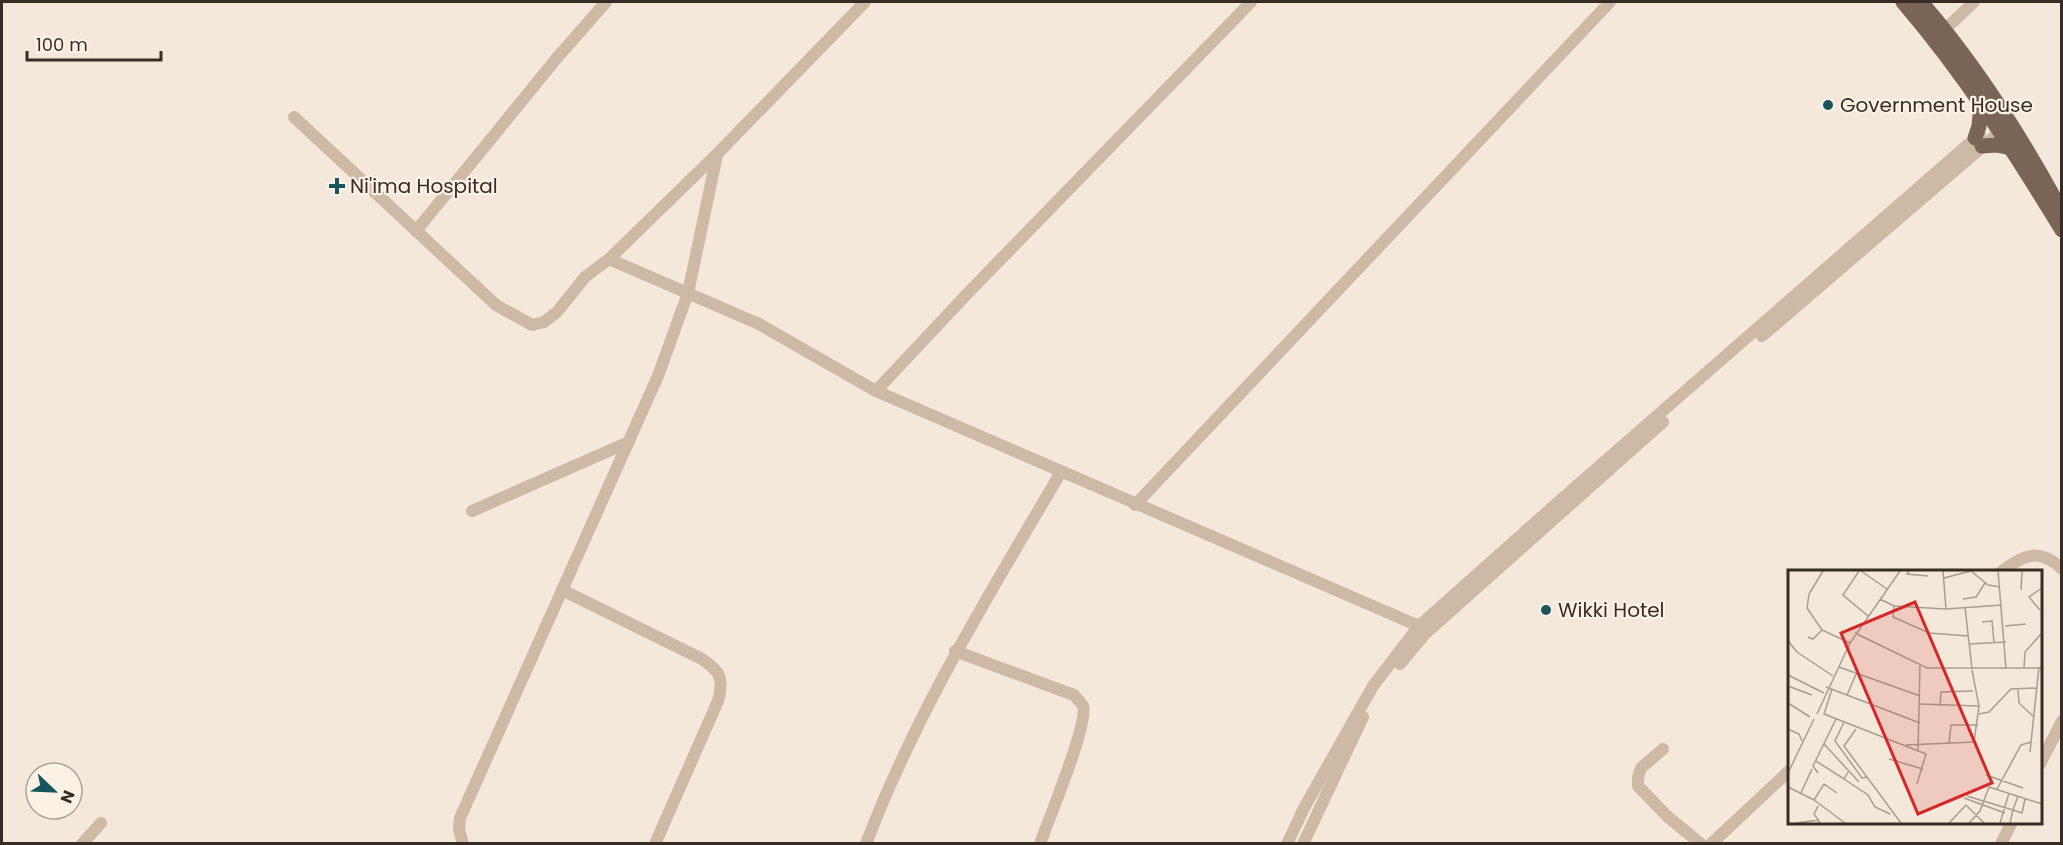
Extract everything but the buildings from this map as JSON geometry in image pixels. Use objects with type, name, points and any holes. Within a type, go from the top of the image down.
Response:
[{"type":"main road","points":[[1903,2],[1940,34],[2000,107],[2017,132],[2061,212]]},
{"type":"main road","points":[[1922,2],[2061,230]]},
{"type":"main road","points":[[1981,102],[1979,142],[2011,148]]},
{"type":"street","points":[[416,231],[556,59],[606,2]]},
{"type":"street","points":[[294,117],[496,305],[532,325],[544,322],[557,312],[585,277],[609,259],[717,154],[865,2]]},
{"type":"street","points":[[876,391],[966,295],[1251,2]]},
{"type":"street","points":[[1135,505],[1610,2]]},
{"type":"street","points":[[1940,34],[1974,2]]},
{"type":"street","points":[[1998,127],[2000,107]]},
{"type":"street","points":[[1287,843],[1304,808],[1373,686],[1422,630],[1564,497],[1979,142],[1987,128],[1998,127],[2017,132]]},
{"type":"street","points":[[462,843],[459,829],[460,819],[658,376],[688,293],[717,154]]},
{"type":"street","points":[[609,259],[759,324],[876,391],[968,429],[1135,505],[1422,630]]},
{"type":"street","points":[[472,511],[629,442]]},
{"type":"street","points":[[866,843],[914,730],[956,651],[1061,472]]},
{"type":"street","points":[[2004,570],[2031,555],[2043,555],[2061,569]]},
{"type":"street","points":[[562,590],[702,659],[714,668],[720,677],[721,687],[718,701],[655,843]]},
{"type":"street","points":[[1303,843],[1375,695],[1422,630]]},
{"type":"street","points":[[956,651],[1074,695],[1083,706],[1083,719],[1078,740],[1040,843]]},
{"type":"street","points":[[2042,760],[2061,721]]},
{"type":"street","points":[[1664,749],[1641,768],[1638,786],[1668,817],[1701,843]]},
{"type":"street","points":[[1711,843],[1788,772]]},
{"type":"street","points":[[82,843],[102,823]]},
{"type":"street","points":[[2001,843],[2011,824]]},
{"type":"place","name":"Government House","points":[[1828,105]]},
{"type":"place","name":"Ni'ima Hospital","points":[[337,186]]},
{"type":"place","name":"Wikki Hotel","points":[[1546,610]]}]
